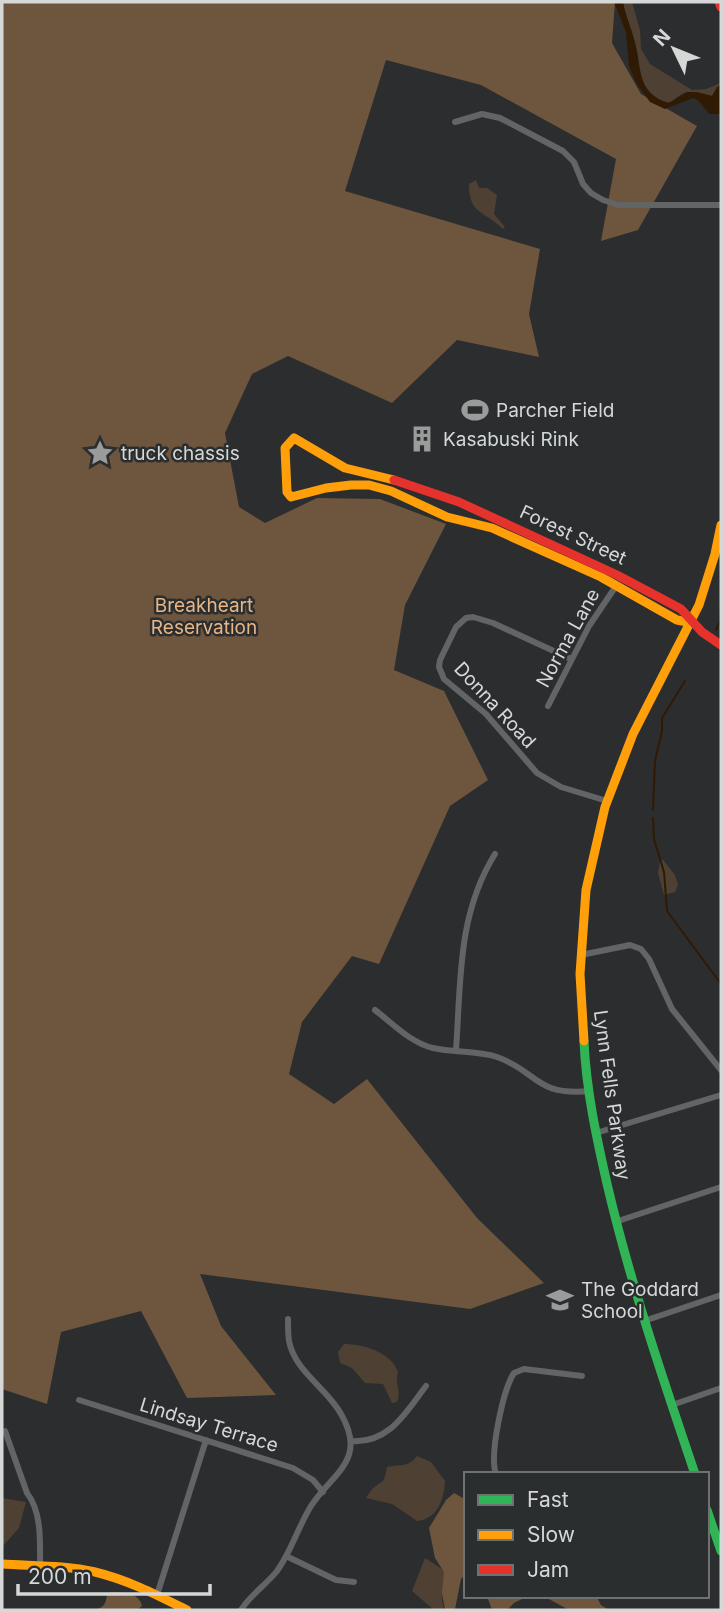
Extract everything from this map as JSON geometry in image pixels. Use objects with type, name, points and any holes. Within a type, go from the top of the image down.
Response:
[{"type":"main road","points":[[719,2],[721,7]]},
{"type":"main road","name":"Forest Street","points":[[692,623],[677,620],[616,586],[492,528],[447,517],[391,491],[361,485],[326,488],[291,497],[287,492],[285,448],[294,438],[345,468],[459,502],[621,577],[681,609],[692,623],[721,645]]},
{"type":"main road","name":"Lynn Fells Parkway","points":[[694,1472],[644,1321],[615,1222],[590,1091],[582,1018],[580,955],[587,880],[607,800],[631,737],[692,623],[711,574],[721,525]]},
{"type":"main road","points":[[709,1521],[721,1547]]},
{"type":"main road","points":[[2,1564],[100,1573],[187,1610]]},
{"type":"street","points":[[455,122],[482,114],[490,115],[559,149],[573,160],[588,190],[603,200],[618,205],[721,205]]},
{"type":"street","points":[[361,485],[363,473]]},
{"type":"street","points":[[424,505],[430,492]]},
{"type":"street","name":"Norma Lane","points":[[548,706],[571,659],[616,586]]},
{"type":"street","name":"Donna Road","points":[[571,659],[493,623],[473,617],[466,618],[456,627],[439,667],[444,680],[486,714],[537,773],[561,787],[607,800]]},
{"type":"street","points":[[456,1051],[466,923],[478,885],[495,854]]},
{"type":"street","points":[[580,955],[630,945],[641,949],[649,959],[669,1004],[721,1070]]},
{"type":"street","points":[[374,1010],[424,1045],[498,1058],[512,1064],[542,1086],[557,1091],[590,1091]]},
{"type":"street","points":[[596,1133],[721,1095]]},
{"type":"street","points":[[615,1222],[721,1187]]},
{"type":"street","points":[[644,1321],[721,1295]]},
{"type":"street","points":[[241,1610],[277,1570],[303,1518],[341,1472],[351,1441],[338,1408],[309,1376],[296,1356],[289,1340],[288,1320]]},
{"type":"street","points":[[495,1472],[494,1452],[505,1396],[514,1373],[526,1369],[582,1376]]},
{"type":"street","points":[[351,1441],[370,1439],[393,1429],[426,1386]]},
{"type":"street","points":[[672,1405],[721,1388]]},
{"type":"street","name":"Lindsay Terrace","points":[[79,1399],[293,1468],[313,1480],[323,1492]]},
{"type":"street","points":[[5,1431],[27,1493],[33,1500],[39,1531],[40,1566]]},
{"type":"street","points":[[157,1595],[206,1440]]},
{"type":"street","points":[[286,1556],[337,1580],[354,1582]]},
{"type":"shaded area","points":[[614,2],[623,2],[642,78],[650,93],[669,103],[687,92],[712,96],[721,85],[719,114],[710,114],[693,98],[665,109],[650,102],[636,83],[629,66],[626,32]]},
{"type":"shaded area","points":[[623,2],[632,2],[640,30],[641,49],[650,64],[692,90],[706,89],[721,83],[712,96],[686,93],[666,103],[650,92],[642,79]]},
{"type":"shaded area","points":[[476,180],[479,188],[487,188],[497,195],[494,214],[505,227],[503,229],[475,207],[469,184]]},
{"type":"shaded area","points":[[663,860],[675,875],[678,885],[675,892],[664,895],[658,873],[660,861]]},
{"type":"shaded area","points":[[344,1344],[375,1350],[389,1359],[398,1372],[397,1402],[392,1403],[383,1384],[365,1383],[352,1368],[340,1363],[338,1352]]},
{"type":"shaded area","points":[[417,1456],[431,1462],[445,1481],[443,1495],[435,1512],[417,1521],[392,1504],[366,1498],[372,1489],[384,1480],[387,1467],[407,1464]]},
{"type":"shaded area","points":[[2,1498],[26,1502],[19,1528],[2,1547]]},
{"type":"shaded area","points":[[425,1558],[445,1571],[442,1600],[444,1610],[434,1610],[412,1591]]},
{"type":"green space","name":"Breakheart Reservation","points":[[2,2],[615,2],[612,43],[641,94],[697,126],[638,230],[601,241],[616,159],[481,85],[386,60],[345,191],[540,249],[529,314],[539,357],[457,340],[392,403],[288,356],[252,374],[225,433],[239,507],[265,523],[317,498],[380,499],[446,524],[405,605],[394,670],[444,691],[488,780],[450,806],[379,964],[352,956],[302,1022],[289,1074],[334,1104],[367,1079],[477,1218],[544,1283],[470,1309],[200,1274],[221,1326],[276,1395],[187,1398],[141,1311],[61,1332],[47,1404],[2,1389]]},
{"type":"green space","points":[[454,1493],[464,1501],[464,1575],[455,1609],[445,1610],[442,1593],[444,1572],[435,1558],[429,1528],[446,1500]]},
{"type":"green space","points":[[111,1592],[134,1595],[142,1606],[137,1610],[95,1610],[104,1605],[107,1594]]},
{"type":"green space","points":[[488,1598],[524,1598],[507,1610],[492,1610]]},
{"type":"green space","points":[[547,1598],[597,1598],[601,1605],[609,1610],[569,1610]]},
{"type":"waterway","points":[[716,630],[721,607]]},
{"type":"waterway","points":[[653,810],[655,761],[662,718],[685,681]]},
{"type":"waterway","points":[[653,818],[654,839],[664,872],[667,911],[721,984]]},
{"type":"traffic: fast","points":[[584,1041],[593,1115],[617,1224],[648,1332],[694,1472]]},
{"type":"traffic: fast","points":[[709,1516],[721,1551]]},
{"type":"traffic: slow","points":[[394,480],[345,468],[294,438],[285,448],[287,492],[291,497],[351,485],[369,485],[391,491],[447,517],[492,528],[601,577],[677,620],[692,623]]},
{"type":"traffic: slow","points":[[584,1041],[580,974],[586,890],[605,807],[633,734],[699,605],[721,525]]},
{"type":"traffic: slow","points":[[2,1564],[95,1572],[153,1593],[187,1610]]},
{"type":"traffic: jam","points":[[719,2],[721,7]]},
{"type":"traffic: jam","points":[[394,480],[459,502],[617,575],[681,609],[702,632],[721,645]]},
{"type":"place","name":"Parcher Field","points":[[475,410]]},
{"type":"place","name":"Kasabuski Rink","points":[[422,439]]},
{"type":"place","name":"truck chassis","points":[[100,453]]},
{"type":"place","name":"The Goddard School","points":[[560,1300]]}]
